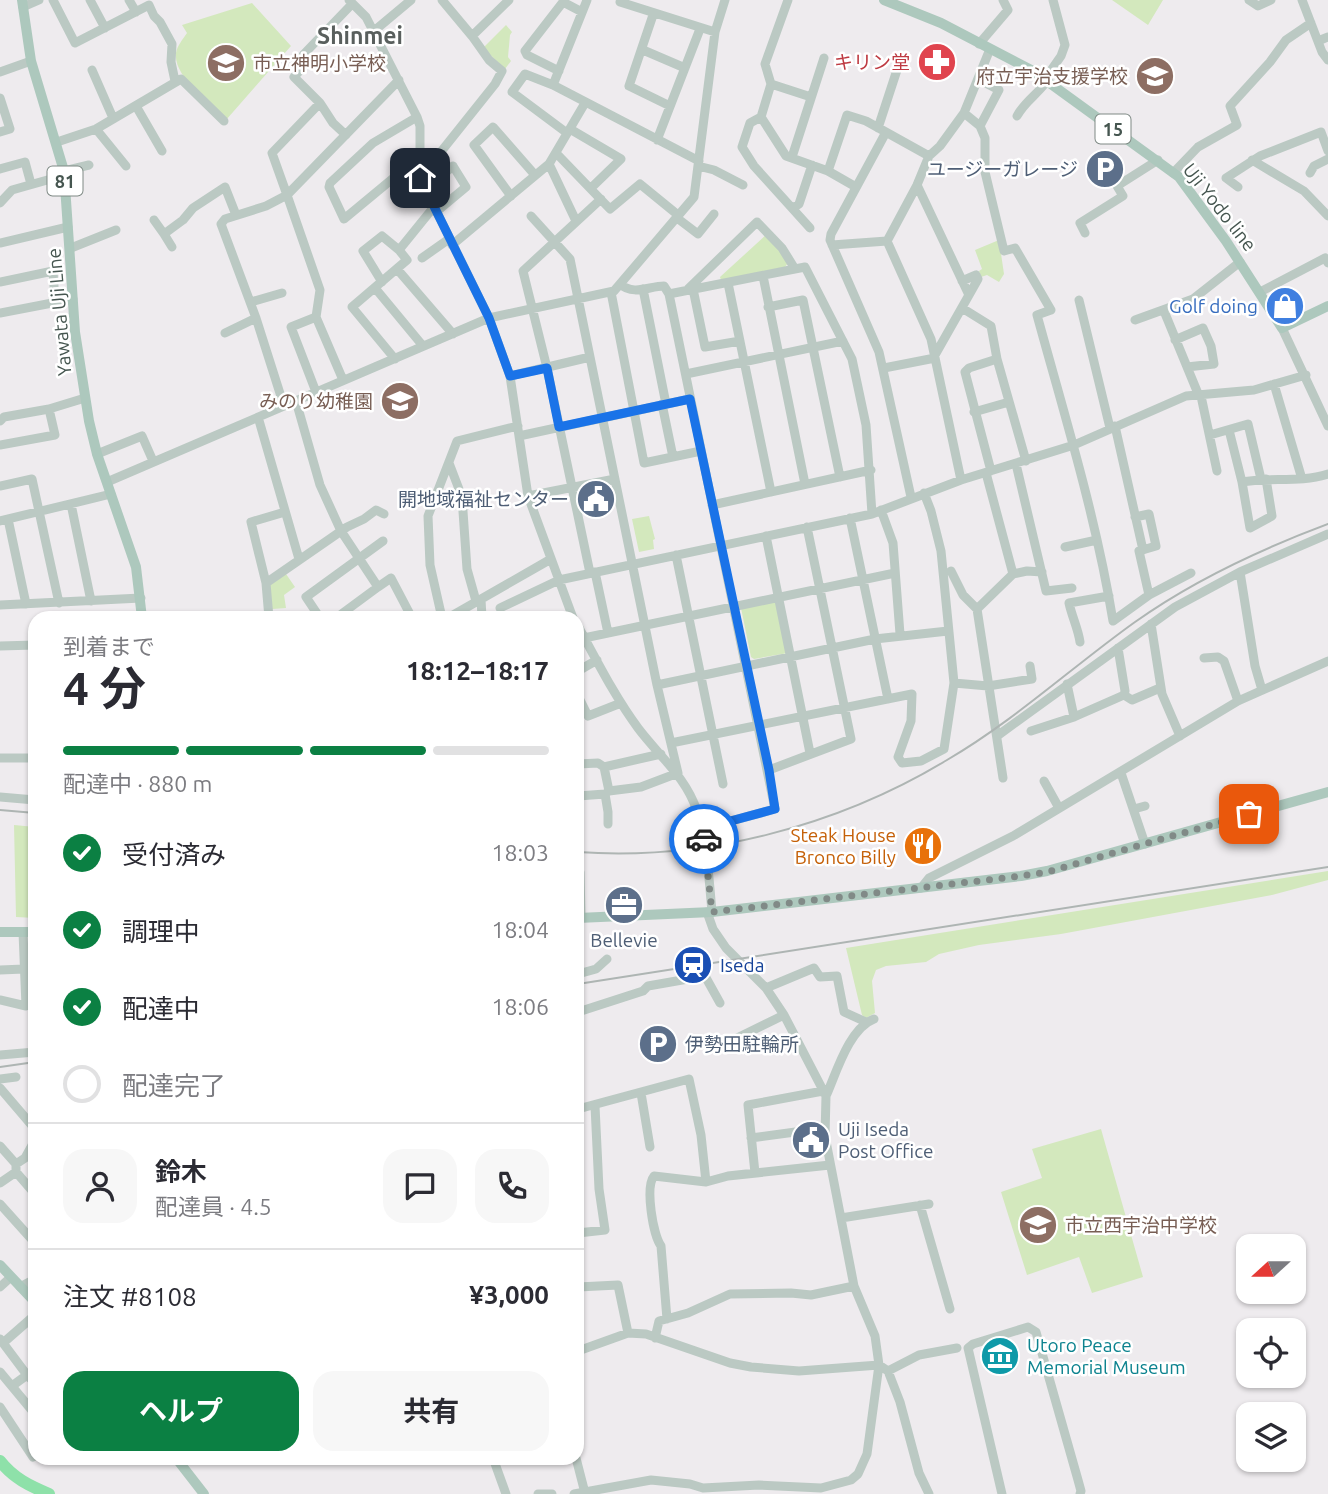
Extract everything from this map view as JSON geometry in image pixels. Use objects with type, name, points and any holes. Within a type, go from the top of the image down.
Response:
[{"type":"main road","name":"Uji Yodo line","points":[[884,0],[941,23],[1046,80],[1158,160],[1187,187],[1282,328]]},
{"type":"main road","name":"Yawata Uji Line","points":[[22,3],[31,61],[65,175],[73,299],[85,398],[97,454],[136,566],[142,611]]},
{"type":"main road","points":[[1282,328],[1328,306]]},
{"type":"main road","points":[[584,917],[710,912],[1047,872],[1328,792]]},
{"type":"main road","points":[[0,932],[28,932]]},
{"type":"main road","points":[[0,1265],[28,1295]]},
{"type":"main road","points":[[181,1465],[204,1494]]},
{"type":"street","points":[[22,3],[39,0]]},
{"type":"street","points":[[53,0],[75,43],[136,12],[148,2],[172,44],[171,62],[175,81]]},
{"type":"street","points":[[90,0],[105,28]]},
{"type":"street","points":[[129,0],[136,12]]},
{"type":"street","points":[[420,178],[495,84],[502,71],[489,60],[442,0]]},
{"type":"street","points":[[472,36],[509,0]]},
{"type":"street","points":[[554,85],[587,0]]},
{"type":"street","points":[[621,0],[620,2],[653,15],[715,32]]},
{"type":"street","points":[[107,482],[489,318],[611,292],[694,197],[715,32],[725,0]]},
{"type":"street","points":[[788,0],[765,64],[771,84],[761,117],[750,123],[742,147],[754,166],[810,228]]},
{"type":"street","points":[[979,44],[1008,10],[1003,0]]},
{"type":"street","points":[[1017,116],[1024,103],[1035,98],[1065,45],[1053,0]]},
{"type":"street","points":[[1249,0],[1258,6],[1271,0]]},
{"type":"street","points":[[1302,0],[1328,60]]},
{"type":"street","points":[[374,31],[407,1]]},
{"type":"street","points":[[346,135],[294,77],[305,65],[303,55],[351,2],[366,17],[417,117],[420,126],[420,178],[489,318],[510,376],[528,496],[570,611]]},
{"type":"street","points":[[559,71],[527,55],[525,51],[564,2],[583,12]]},
{"type":"street","points":[[653,15],[629,86],[670,106]]},
{"type":"street","points":[[1173,173],[1198,147],[1237,125],[1230,106],[1286,40],[1311,23]]},
{"type":"street","points":[[657,140],[701,29]]},
{"type":"street","points":[[1318,41],[1328,37]]},
{"type":"street","points":[[887,241],[929,156],[940,146],[964,113],[990,49]]},
{"type":"street","points":[[643,50],[685,68]]},
{"type":"street","points":[[792,158],[824,58]]},
{"type":"street","points":[[0,72],[31,61]]},
{"type":"street","points":[[92,70],[113,118]]},
{"type":"street","points":[[897,70],[882,131],[831,234],[832,245],[873,334],[884,368],[911,497]]},
{"type":"street","points":[[591,188],[621,159],[568,131],[512,92],[525,74],[554,85],[743,185]]},
{"type":"street","points":[[57,142],[96,130],[181,79],[224,121]]},
{"type":"street","points":[[978,79],[999,90],[980,126]]},
{"type":"street","points":[[284,406],[251,302],[221,224],[225,219],[266,206],[288,195],[400,80]]},
{"type":"street","points":[[771,84],[811,97]]},
{"type":"street","points":[[0,98],[10,129],[0,132]]},
{"type":"street","points":[[320,103],[272,153],[320,290],[316,317],[343,380]]},
{"type":"street","points":[[422,258],[451,242],[549,164],[585,103]]},
{"type":"street","points":[[136,106],[162,151]]},
{"type":"street","points":[[964,113],[980,126],[985,138],[985,172],[1004,251],[1015,248],[1051,310],[1037,315],[1107,576],[1113,621],[1149,595],[1191,573]]},
{"type":"street","points":[[828,171],[847,116],[929,156]]},
{"type":"street","points":[[417,117],[373,143],[330,183],[329,187],[344,219],[414,161],[420,160]]},
{"type":"street","points":[[761,117],[783,153],[828,171],[856,187]]},
{"type":"street","points":[[511,195],[474,145],[493,127],[535,175]]},
{"type":"street","points":[[96,130],[126,166]]},
{"type":"street","points":[[1238,187],[1226,178],[1252,160],[1321,132],[1328,151]]},
{"type":"street","points":[[557,154],[610,209],[640,184],[698,234],[714,214]]},
{"type":"street","points":[[1310,173],[1314,166],[1328,159]]},
{"type":"street","points":[[1085,233],[1080,223],[1123,196],[1117,186],[1158,160]]},
{"type":"street","points":[[1252,160],[1304,191],[1328,216]]},
{"type":"street","points":[[0,169],[25,162],[31,184]]},
{"type":"street","points":[[549,164],[576,221]]},
{"type":"street","points":[[793,208],[799,204],[812,164]]},
{"type":"street","points":[[0,203],[12,190],[89,165]]},
{"type":"street","points":[[399,250],[435,210],[466,187],[453,166],[425,190]]},
{"type":"street","points":[[917,185],[969,295]]},
{"type":"street","points":[[164,234],[183,220],[193,208],[225,187],[236,215]]},
{"type":"street","points":[[601,199],[523,271],[608,633]]},
{"type":"street","points":[[531,216],[570,258],[657,685],[678,773],[697,810],[706,847],[713,929],[726,947],[766,988],[785,1015],[824,1094],[830,1165],[854,1286],[875,1336],[879,1365],[867,1454],[858,1474],[851,1480],[821,1488],[759,1485],[728,1490],[651,1480],[574,1494]]},
{"type":"street","points":[[154,220],[172,247]]},
{"type":"street","points":[[690,290],[757,222],[782,248],[795,269]]},
{"type":"street","points":[[0,243],[68,226]]},
{"type":"street","points":[[71,248],[116,230]]},
{"type":"street","points":[[395,359],[352,307],[378,285],[397,269],[407,260],[382,236],[363,251],[378,285],[424,346]]},
{"type":"street","points":[[832,245],[887,241]]},
{"type":"street","points":[[887,241],[923,317],[935,357],[961,480]]},
{"type":"street","points":[[1260,292],[1325,258],[1328,263]]},
{"type":"street","points":[[1135,320],[1193,299],[1240,262]]},
{"type":"street","points":[[669,294],[805,267],[852,359],[866,425],[876,512],[893,543],[900,634]]},
{"type":"street","points":[[397,269],[453,334]]},
{"type":"street","points":[[0,282],[53,271],[55,301]]},
{"type":"street","points":[[884,368],[935,357],[978,279],[976,275],[962,281]]},
{"type":"street","points":[[763,276],[805,484]]},
{"type":"street","points":[[728,283],[771,492]]},
{"type":"street","points":[[620,284],[626,289],[661,286],[666,288],[669,294],[775,809],[701,829]]},
{"type":"street","points":[[643,289],[673,457]]},
{"type":"street","points":[[690,290],[705,347],[740,341]]},
{"type":"street","points":[[611,292],[644,463],[701,452]]},
{"type":"street","points":[[251,302],[282,293]]},
{"type":"street","points":[[0,313],[73,299]]},
{"type":"street","points":[[768,307],[803,300],[840,477]]},
{"type":"street","points":[[1079,300],[1143,550]]},
{"type":"street","points":[[961,308],[991,326],[1009,402],[1046,591],[1072,588]]},
{"type":"street","points":[[1164,311],[1200,396],[1217,471]]},
{"type":"street","points":[[316,317],[291,327],[316,392]]},
{"type":"street","points":[[225,333],[256,318]]},
{"type":"street","points":[[1175,340],[1203,328],[1211,346],[1214,364],[1187,366]]},
{"type":"street","points":[[1282,328],[1328,426]]},
{"type":"street","points":[[686,374],[843,341]]},
{"type":"street","points":[[510,376],[590,357]]},
{"type":"street","points":[[997,359],[969,368],[965,372],[1013,574]]},
{"type":"street","points":[[500,608],[559,580],[876,512],[961,480],[1074,445],[1186,396],[1246,392],[1306,375]]},
{"type":"street","points":[[1274,384],[1302,479]]},
{"type":"street","points":[[0,421],[4,417],[49,409],[85,398]]},
{"type":"street","points":[[440,611],[430,565],[428,516],[457,442],[559,427],[690,399]]},
{"type":"street","points":[[296,401],[320,485],[341,531],[378,587]]},
{"type":"street","points":[[974,412],[1009,402]]},
{"type":"street","points":[[0,445],[55,435],[49,409]]},
{"type":"street","points":[[258,417],[299,559]]},
{"type":"street","points":[[1210,435],[1248,424],[1272,516],[1250,527],[1229,430]]},
{"type":"street","points":[[97,454],[142,436],[153,461]]},
{"type":"street","points":[[449,463],[462,497],[467,569],[481,611]]},
{"type":"street","points":[[712,505],[871,470]]},
{"type":"street","points":[[1241,482],[1302,479],[1328,474]]},
{"type":"street","points":[[0,486],[32,479],[59,603]]},
{"type":"street","points":[[528,496],[615,479]]},
{"type":"street","points":[[26,604],[4,520],[111,494]]},
{"type":"street","points":[[671,743],[912,694],[911,721],[898,757],[902,763],[920,761],[943,749],[954,683],[941,551],[924,494]]},
{"type":"street","points":[[71,504],[91,601]]},
{"type":"street","points":[[266,583],[376,510],[384,514]]},
{"type":"street","points":[[268,611],[266,583],[251,522],[285,512]]},
{"type":"street","points":[[1135,517],[1149,514],[1156,546],[1139,551],[1149,595]]},
{"type":"street","points":[[850,518],[888,699]]},
{"type":"street","points":[[769,770],[850,739],[846,708],[807,527]]},
{"type":"street","points":[[997,736],[1175,607],[1240,572],[1328,534]]},
{"type":"street","points":[[766,536],[810,753]]},
{"type":"street","points":[[1065,547],[1097,540]]},
{"type":"street","points":[[315,611],[306,597],[383,541]]},
{"type":"street","points":[[676,555],[723,784]]},
{"type":"street","points":[[461,611],[551,559]]},
{"type":"street","points":[[951,570],[963,595],[977,609],[1003,778]]},
{"type":"street","points":[[977,609],[1013,574],[1042,572]]},
{"type":"street","points":[[1240,572],[1255,666],[1262,690]]},
{"type":"street","points":[[678,773],[621,703],[584,638],[895,573]]},
{"type":"street","points":[[345,611],[391,578],[408,611]]},
{"type":"street","points":[[509,583],[517,600]]},
{"type":"street","points":[[1080,642],[1069,603],[1109,596]]},
{"type":"street","points":[[0,605],[141,598]]},
{"type":"street","points":[[1151,624],[1160,688],[1168,713],[1180,736]]},
{"type":"street","points":[[657,685],[900,634],[948,631]]},
{"type":"street","points":[[0,646],[28,645]]},
{"type":"street","points":[[1118,648],[1124,695]]},
{"type":"street","points":[[1204,659],[1218,657],[1224,661],[1238,701]]},
{"type":"street","points":[[584,668],[597,660]]},
{"type":"street","points":[[921,888],[929,878],[1013,836],[1238,701],[1328,661]]},
{"type":"street","points":[[954,683],[988,685],[1032,679],[1030,666]]},
{"type":"street","points":[[1067,684],[1074,718]]},
{"type":"street","points":[[1124,695],[1132,700],[1160,688]]},
{"type":"street","points":[[1031,731],[1074,718],[1124,695]]},
{"type":"street","points":[[584,708],[588,716],[621,703]]},
{"type":"street","points":[[584,764],[598,763],[604,766],[661,754]]},
{"type":"street","points":[[0,758],[28,758]]},
{"type":"street","points":[[604,766],[608,824]]},
{"type":"street","points":[[584,795],[640,786],[678,773]]},
{"type":"street","points":[[1121,773],[1144,844]]},
{"type":"street","points":[[1044,781],[1059,808]]},
{"type":"street","points":[[0,797],[28,799]]},
{"type":"street","points":[[1134,809],[1145,806]]},
{"type":"street","points":[[0,1000],[26,1006],[24,969],[28,939]]},
{"type":"street","points":[[584,972],[596,969],[607,959]]},
{"type":"street","points":[[766,988],[814,968],[820,977],[837,976],[844,1012],[870,1020],[856,1033],[824,1094]]},
{"type":"street","points":[[0,970],[24,969]]},
{"type":"street","points":[[584,1010],[648,986],[705,976],[720,1003]]},
{"type":"street","points":[[735,1039],[785,1015]]},
{"type":"street","points":[[1,1053],[28,1052]]},
{"type":"street","points":[[0,1079],[16,1077]]},
{"type":"street","points":[[584,1108],[689,1079],[701,1135],[706,1182]]},
{"type":"street","points":[[0,1088],[28,1121]]},
{"type":"street","points":[[641,1093],[650,1147]]},
{"type":"street","points":[[755,1173],[748,1105],[824,1094]]},
{"type":"street","points":[[584,1232],[605,1230],[595,1106]]},
{"type":"street","points":[[751,1138],[825,1128]]},
{"type":"street","points":[[0,1146],[28,1184]]},
{"type":"street","points":[[0,1183],[28,1153]]},
{"type":"street","points":[[667,1319],[661,1246],[655,1238],[650,1180],[654,1176],[706,1182],[755,1173],[830,1165]]},
{"type":"street","points":[[0,1204],[28,1235]]},
{"type":"street","points":[[841,1218],[925,1204],[950,1309]]},
{"type":"street","points":[[0,1287],[11,1277]]},
{"type":"street","points":[[20,1287],[28,1283]]},
{"type":"street","points":[[584,1287],[618,1285],[628,1333]]},
{"type":"street","points":[[655,1338],[659,1321],[688,1313],[730,1294],[811,1295],[854,1286]]},
{"type":"street","points":[[28,1320],[1,1341],[28,1372]]},
{"type":"street","points":[[1002,1494],[968,1348],[973,1344],[1028,1327],[1036,1332],[1080,1494]]},
{"type":"street","points":[[584,1349],[628,1333],[655,1338],[751,1367],[799,1371],[879,1365],[888,1371],[900,1402],[919,1473],[929,1494]]},
{"type":"street","points":[[888,1371],[919,1355],[957,1348]]},
{"type":"street","points":[[1,1374],[28,1405]]},
{"type":"street","points":[[12,1386],[28,1378]]},
{"type":"street","points":[[1,1410],[28,1450]]},
{"type":"street","points":[[496,1465],[506,1494]]},
{"type":"street","points":[[578,1465],[585,1493]]},
{"type":"street","points":[[538,1494],[552,1494]]},
{"type":"green space","points":[[1112,0],[1163,0],[1148,25]]},
{"type":"green space","name":"市立神明小学校","points":[[252,3],[291,46],[226,120],[194,90],[180,71],[176,53],[187,33],[182,25]]},
{"type":"green space","points":[[506,25],[512,32],[508,57],[511,61],[505,69],[483,48]]},
{"type":"green space","points":[[767,234],[788,263],[785,267],[721,280],[720,277]]},
{"type":"green space","points":[[999,240],[1004,274],[999,282],[987,275],[981,277],[979,271],[982,269],[975,250]]},
{"type":"green space","points":[[649,516],[655,539],[654,549],[639,552],[632,519]]},
{"type":"green space","points":[[286,574],[295,587],[284,595],[286,608],[272,609],[270,585]]},
{"type":"green space","points":[[776,599],[788,653],[754,659],[751,657],[741,608]]},
{"type":"green space","points":[[14,825],[28,826],[28,918],[16,917]]},
{"type":"green space","points":[[1328,871],[1328,880],[1272,895],[1061,934],[979,945],[939,954],[926,962],[886,966],[876,970],[872,981],[875,1013],[866,1018],[862,1015],[846,948]]},
{"type":"green space","points":[[1101,1129],[1143,1277],[1092,1293],[1079,1257],[1027,1275],[1001,1192],[1042,1178],[1032,1149]]},
{"type":"waterway","points":[[0,1461],[22,1481],[49,1494]]},
{"type":"railway","points":[[584,852],[674,851],[722,844],[769,834],[861,803],[905,783],[972,745],[1135,622],[1181,592],[1253,555],[1328,524]]},
{"type":"railway","points":[[0,810],[28,812]]},
{"type":"railway","points":[[584,983],[1328,867]]},
{"type":"railway","points":[[0,1067],[28,1063]]},
{"type":"way so far","points":[[704,839],[712,912],[1047,872],[1249,814]]},
{"type":"place","name":"キリン堂","points":[[937,62]]},
{"type":"place","name":"市立神明小学校","points":[[226,63]]},
{"type":"place","name":"府立宇治支援学校","points":[[1155,76]]},
{"type":"place","name":"ユージーガレージ","points":[[1105,169]]},
{"type":"place","name":"Golf doing","points":[[1285,306]]},
{"type":"place","name":"みのり幼稚園","points":[[400,401]]},
{"type":"place","name":"開地域福祉センター","points":[[596,499]]},
{"type":"place","name":"Steak House Bronco Billy","points":[[923,846]]},
{"type":"place","name":"Bellevie","points":[[624,905]]},
{"type":"place","name":"Iseda","points":[[693,965]]},
{"type":"place","name":"伊勢田駐輪所","points":[[658,1044]]},
{"type":"place","name":"Uji Iseda Post Office","points":[[811,1140]]},
{"type":"place","name":"市立西宇治中学校","points":[[1038,1225]]},
{"type":"place","name":"Utoro Peace Memorial Museum","points":[[1000,1356]]},
{"type":"district","name":"Shinmei","points":[[360,35]]},
{"type":"route","points":[[420,178],[489,318],[510,376],[547,368],[559,427],[690,399],[775,809],[701,829],[704,839]]}]
